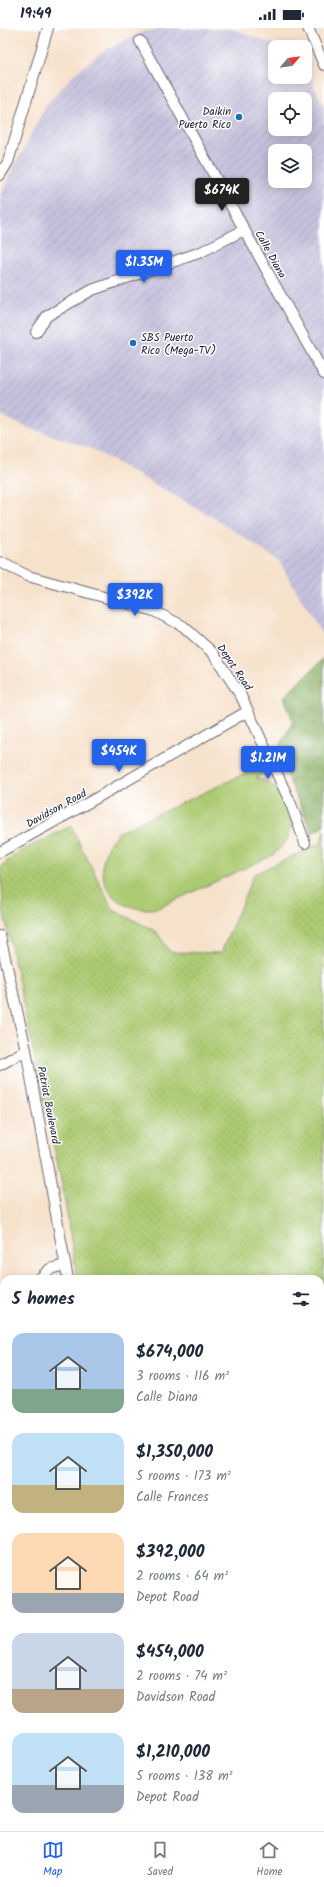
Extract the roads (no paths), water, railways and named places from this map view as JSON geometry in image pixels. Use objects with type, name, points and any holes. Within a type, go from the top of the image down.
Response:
[{"type":"street","points":[[0,175],[8,162],[48,28]]},
{"type":"street","points":[[308,28],[324,64]]},
{"type":"street","name":"Calle Diana","points":[[140,41],[324,374]]},
{"type":"street","points":[[36,332],[47,316],[92,290],[201,252],[244,230]]},
{"type":"street","name":"Depot Road","points":[[0,562],[28,576],[154,611],[183,626],[213,653],[230,677],[248,711],[291,804],[304,843]]},
{"type":"street","name":"Davidson Road","points":[[0,852],[248,711]]},
{"type":"street","name":"Patriot Boulevard","points":[[0,936],[26,1050],[53,1188],[67,1275]]},
{"type":"street","points":[[0,1065],[26,1050]]},
{"type":"street","points":[[44,1275],[50,1270],[65,1265]]},
{"type":"place","name":"Daikin Puerto Rico","points":[[239,117]]},
{"type":"place","name":"SBS Puerto Rico (Mega-TV)","points":[[133,343]]}]
